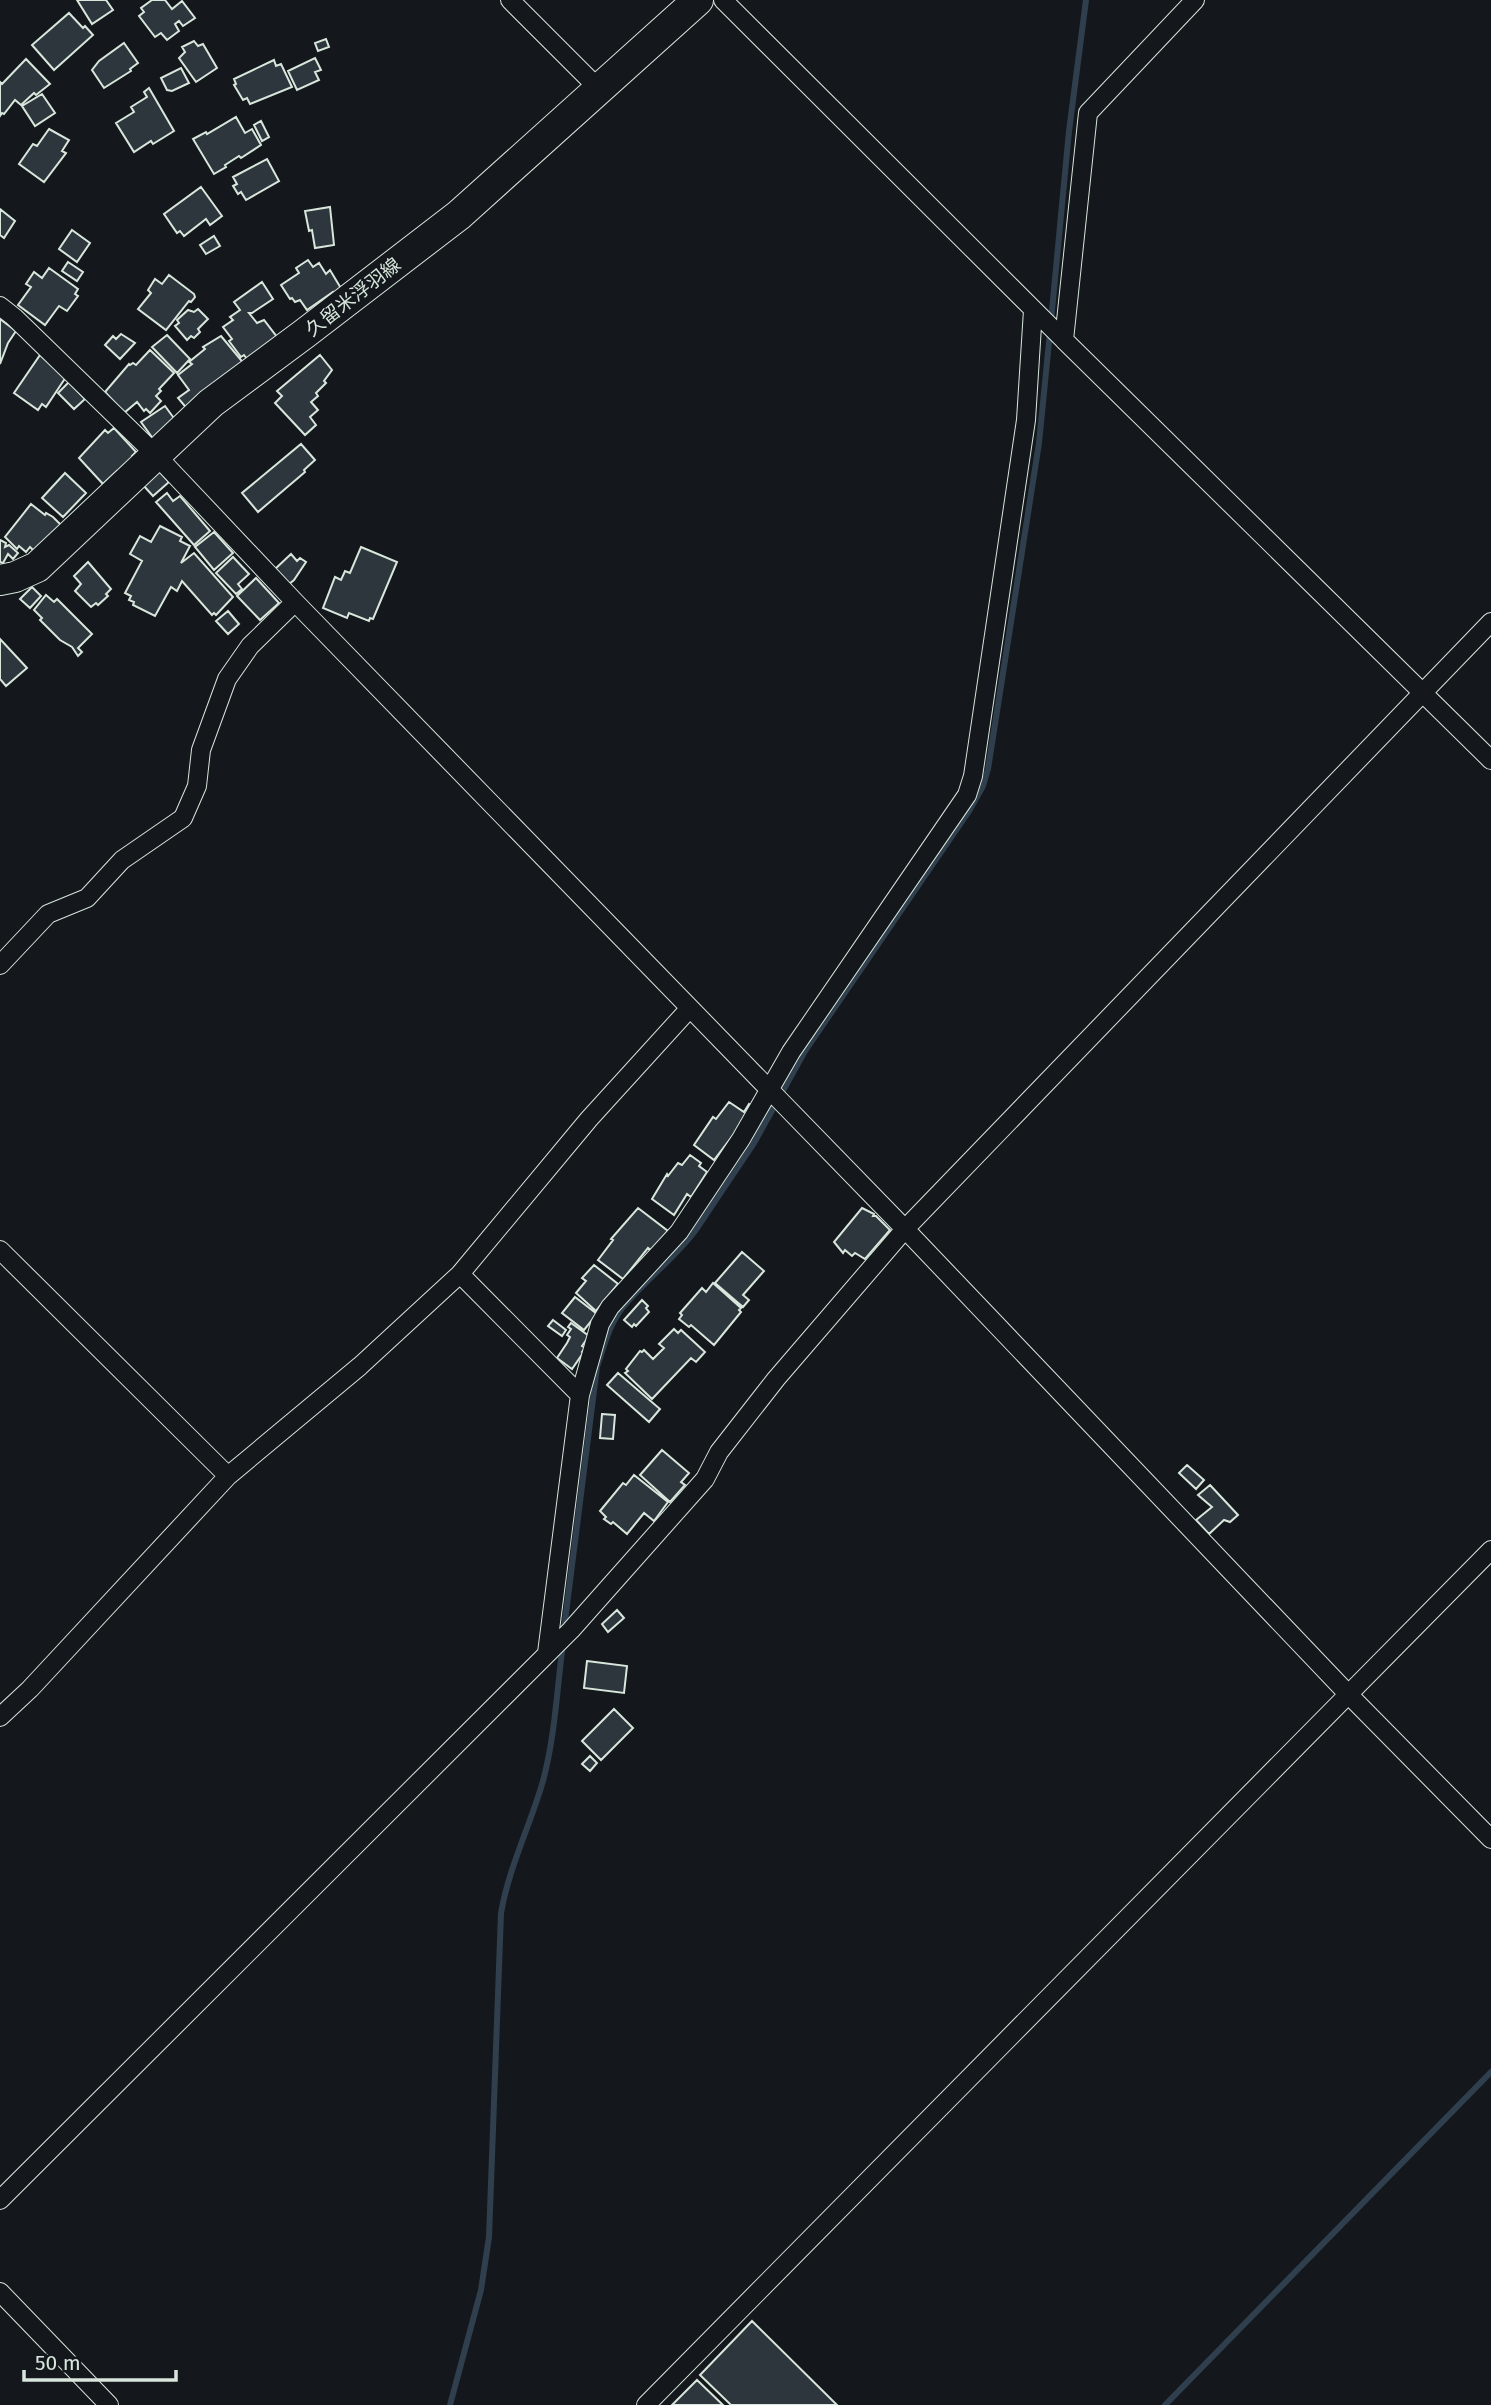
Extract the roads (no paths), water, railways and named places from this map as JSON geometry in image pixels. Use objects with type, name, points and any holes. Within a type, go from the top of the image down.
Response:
[{"type":"main road","name":"久留米浮羽線","points":[[0,580],[15,577],[37,566],[211,402],[458,215],[698,0]]},
{"type":"street","points":[[510,0],[600,90]]},
{"type":"street","points":[[723,0],[1491,760]]},
{"type":"street","points":[[1062,338],[1088,113],[1195,0]]},
{"type":"street","points":[[0,306],[156,455],[295,602],[905,1229],[1349,1695],[1491,1839]]},
{"type":"street","points":[[551,1650],[580,1395],[600,1324],[610,1307],[679,1232],[741,1139],[775,1096],[791,1052],[967,795],[973,776],[1039,315]]},
{"type":"street","points":[[0,965],[48,914],[87,898],[122,860],[183,818],[197,786],[201,750],[227,679],[250,646],[295,602]]},
{"type":"street","points":[[0,2200],[571,1630],[705,1479],[719,1452],[776,1379],[905,1229],[1491,622]]},
{"type":"street","points":[[0,1717],[30,1689],[228,1476],[360,1366],[460,1274],[589,1119],[690,1008]]},
{"type":"street","points":[[0,1251],[228,1476]]},
{"type":"street","points":[[460,1274],[580,1395]]},
{"type":"street","points":[[646,2405],[1491,1550]]},
{"type":"street","points":[[0,2292],[109,2405]]},
{"type":"waterway","points":[[1051,321],[1069,131],[1086,0]]},
{"type":"waterway","points":[[564,1629],[597,1367],[614,1321],[623,1307],[695,1231],[754,1143],[805,1051],[969,811],[983,786],[988,769],[1039,443],[1050,332]]},
{"type":"waterway","points":[[450,2405],[481,2290],[489,2237],[501,1913],[509,1879],[538,1798],[547,1764],[563,1643]]},
{"type":"waterway","points":[[1165,2405],[1491,2072]]}]
